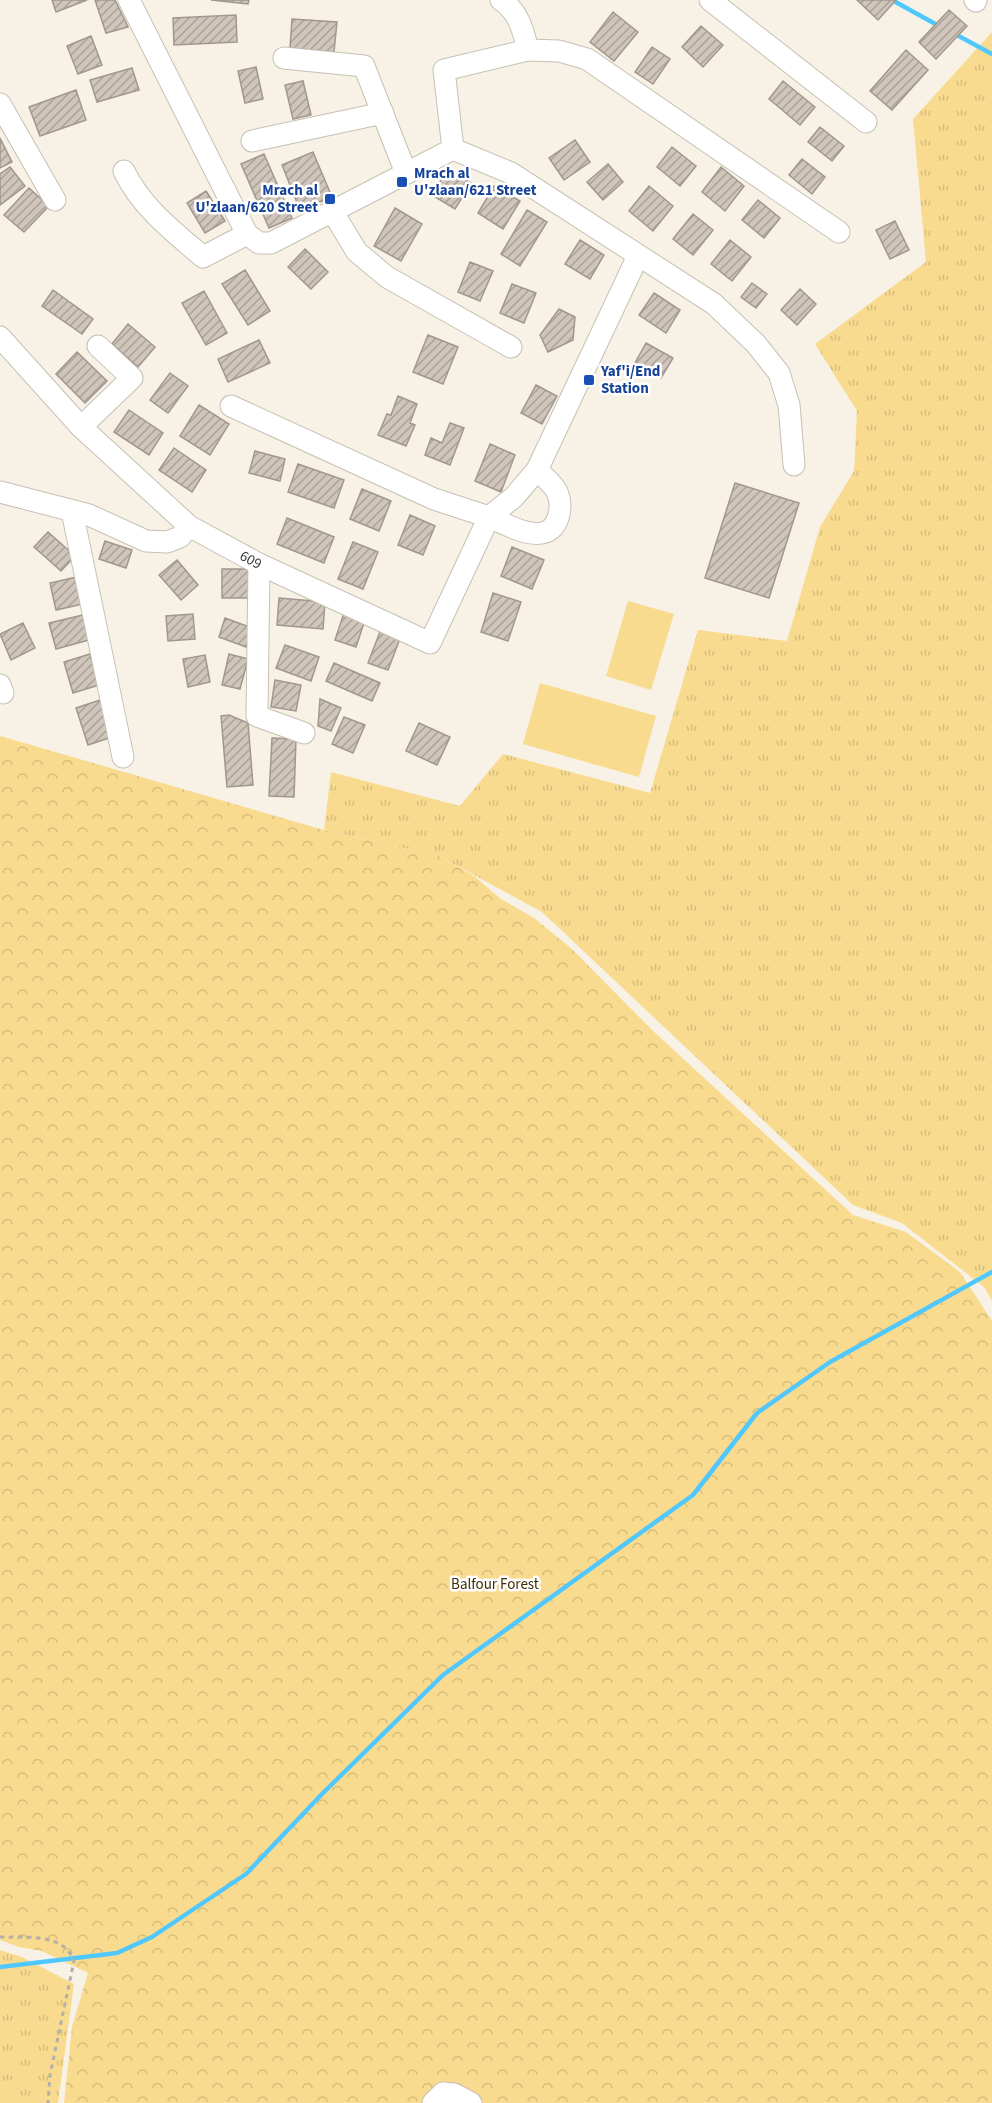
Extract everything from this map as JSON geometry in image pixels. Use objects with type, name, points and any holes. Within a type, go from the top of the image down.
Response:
[{"type":"street","points":[[129,0],[247,234],[259,243],[271,243],[453,149],[511,173],[714,304],[756,344],[779,373],[789,405],[794,465]]},
{"type":"street","points":[[501,0],[512,7],[520,23],[528,50]]},
{"type":"street","points":[[710,0],[866,122]]},
{"type":"street","points":[[453,149],[444,70],[528,50],[559,51],[587,59],[839,232]]},
{"type":"street","points":[[284,58],[364,66],[406,173]]},
{"type":"street","points":[[0,104],[55,200]]},
{"type":"street","points":[[252,141],[383,113]]},
{"type":"street","points":[[124,171],[132,187],[163,223],[203,257],[247,234]]},
{"type":"street","points":[[332,212],[357,252],[387,277],[511,347]]},
{"type":"street","points":[[489,517],[514,497],[537,470],[638,256]]},
{"type":"street","name":"609","points":[[0,337],[81,427],[189,526],[260,564],[430,643],[489,517]]},
{"type":"street","points":[[81,427],[132,378],[98,346]]},
{"type":"street","points":[[231,406],[434,499],[526,532],[543,533],[558,521],[560,505],[556,490],[537,470]]},
{"type":"street","points":[[0,492],[89,515],[146,540],[167,542],[180,537],[189,526]]},
{"type":"street","points":[[72,511],[123,757]]},
{"type":"street","points":[[260,564],[256,716],[304,733]]},
{"type":"street","points":[[433,2103],[443,2093],[454,2094],[471,2103]]},
{"type":"path","points":[[0,1937],[49,1940],[61,1943],[70,1951],[74,1961],[50,2075],[48,2103]]},
{"type":"green space","points":[[992,32],[992,1301],[985,1288],[902,1223],[853,1205],[542,912],[439,856],[324,830],[331,772],[460,806],[503,754],[650,793],[698,630],[787,641],[820,527],[854,471],[857,411],[815,344],[926,262],[913,119]]},
{"type":"green space","points":[[628,601],[674,614],[651,690],[606,676]]},
{"type":"green space","points":[[540,683],[656,716],[639,777],[523,744]]},
{"type":"green space","name":"Balfour Forest","points":[[0,736],[324,830],[439,856],[474,876],[501,899],[534,918],[572,949],[653,1031],[853,1215],[906,1232],[960,1272],[992,1321],[992,2103],[64,2103],[72,2027],[88,1973],[42,1951],[19,1947],[0,1940]]},
{"type":"green space","points":[[0,1950],[22,1957],[74,1984],[58,2103],[0,2103]]},
{"type":"building","points":[[52,0],[87,0],[56,12]]},
{"type":"building","points":[[95,0],[115,0],[128,27],[106,33]]},
{"type":"building","points":[[211,0],[249,0],[248,4]]},
{"type":"building","points":[[857,0],[896,0],[878,20]]},
{"type":"building","points":[[949,10],[967,26],[936,59],[919,42]]},
{"type":"building","points":[[613,12],[638,32],[614,61],[590,42]]},
{"type":"building","points":[[236,15],[237,42],[174,45],[173,18]]},
{"type":"building","points":[[292,19],[337,22],[334,52],[290,48]]},
{"type":"building","points":[[701,26],[723,45],[703,67],[682,47]]},
{"type":"building","points":[[91,36],[102,65],[78,74],[67,46]]},
{"type":"building","points":[[652,47],[670,59],[653,84],[635,72]]},
{"type":"building","points":[[906,50],[928,70],[892,110],[870,91]]},
{"type":"building","points":[[256,67],[263,99],[245,103],[238,71]]},
{"type":"building","points":[[132,68],[139,90],[97,102],[90,80]]},
{"type":"building","points":[[303,81],[311,115],[293,119],[285,85]]},
{"type":"building","points":[[783,81],[815,107],[800,125],[769,99]]},
{"type":"building","points":[[76,90],[86,120],[40,136],[29,107]]},
{"type":"building","points":[[820,127],[844,146],[832,161],[808,142]]},
{"type":"building","points":[[0,138],[12,162],[0,168]]},
{"type":"building","points":[[575,140],[590,162],[564,180],[549,158]]},
{"type":"building","points":[[672,147],[696,166],[680,186],[657,167]]},
{"type":"building","points":[[313,152],[332,197],[300,210],[282,165]]},
{"type":"building","points":[[264,154],[292,218],[269,228],[241,164]]},
{"type":"building","points":[[802,159],[825,177],[812,194],[789,175]]},
{"type":"building","points":[[608,164],[623,182],[603,200],[587,182]]},
{"type":"building","points":[[10,167],[25,186],[0,205],[0,174]]},
{"type":"building","points":[[721,167],[744,186],[725,211],[702,192]]},
{"type":"building","points":[[448,168],[471,183],[455,209],[432,195]]},
{"type":"building","points":[[494,186],[520,201],[503,229],[478,213]]},
{"type":"building","points":[[649,186],[673,206],[653,231],[629,211]]},
{"type":"building","points":[[29,188],[49,206],[24,232],[4,215]]},
{"type":"building","points":[[206,191],[225,221],[205,233],[187,203]]},
{"type":"building","points":[[758,200],[780,218],[764,238],[742,220]]},
{"type":"building","points":[[395,208],[422,224],[401,261],[374,246]]},
{"type":"building","points":[[527,210],[547,222],[520,266],[501,254]]},
{"type":"building","points":[[693,214],[713,230],[693,255],[673,239]]},
{"type":"building","points":[[895,221],[909,250],[890,259],[876,230]]},
{"type":"building","points":[[580,240],[604,255],[590,279],[565,264]]},
{"type":"building","points":[[730,240],[751,257],[732,281],[711,264]]},
{"type":"building","points":[[305,249],[328,272],[311,289],[288,267]]},
{"type":"building","points":[[470,262],[493,271],[480,301],[458,292]]},
{"type":"building","points":[[245,270],[270,311],[248,325],[222,284]]},
{"type":"building","points":[[752,283],[767,294],[756,308],[741,297]]},
{"type":"building","points":[[512,284],[536,293],[524,323],[500,313]]},
{"type":"building","points":[[800,289],[816,304],[797,325],[781,310]]},
{"type":"building","points":[[53,290],[93,319],[82,334],[42,306]]},
{"type":"building","points":[[204,291],[227,333],[206,345],[182,303]]},
{"type":"building","points":[[654,293],[680,310],[666,333],[639,315]]},
{"type":"building","points":[[559,309],[575,317],[573,340],[548,352],[540,335]]},
{"type":"building","points":[[128,324],[155,347],[138,367],[112,344]]},
{"type":"building","points":[[428,335],[458,347],[443,384],[413,372]]},
{"type":"building","points":[[259,340],[270,363],[228,382],[218,359]]},
{"type":"building","points":[[646,343],[673,358],[661,378],[635,363]]},
{"type":"building","points":[[77,352],[107,381],[85,403],[56,374]]},
{"type":"building","points":[[170,373],[188,386],[168,413],[150,400]]},
{"type":"building","points":[[536,385],[557,396],[542,424],[521,413]]},
{"type":"building","points":[[398,396],[417,404],[410,423],[415,425],[406,446],[378,435],[387,414],[391,415]]},
{"type":"building","points":[[199,405],[229,424],[210,455],[180,436]]},
{"type":"building","points":[[129,410],[163,433],[149,455],[114,432]]},
{"type":"building","points":[[450,423],[464,428],[450,465],[425,455],[431,438],[442,443]]},
{"type":"building","points":[[490,444],[515,455],[501,492],[475,481]]},
{"type":"building","points":[[174,448],[206,470],[192,492],[159,470]]},
{"type":"building","points":[[255,451],[285,459],[280,481],[249,473]]},
{"type":"building","points":[[298,464],[344,480],[334,508],[288,492]]},
{"type":"building","points":[[735,483],[799,503],[769,598],[705,578]]},
{"type":"building","points":[[362,489],[391,501],[379,531],[350,519]]},
{"type":"building","points":[[410,515],[435,526],[423,555],[398,545]]},
{"type":"building","points":[[287,518],[334,537],[324,563],[277,544]]},
{"type":"building","points":[[48,532],[75,556],[61,571],[34,547]]},
{"type":"building","points":[[105,541],[132,550],[126,568],[99,559]]},
{"type":"building","points":[[353,542],[378,552],[363,589],[338,579]]},
{"type":"building","points":[[512,547],[544,560],[532,589],[501,576]]},
{"type":"building","points":[[177,560],[198,585],[181,600],[159,575]]},
{"type":"building","points":[[222,569],[250,569],[250,598],[222,598]]},
{"type":"building","points":[[77,577],[83,604],[56,610],[50,583]]},
{"type":"building","points":[[493,593],[521,602],[508,641],[481,632]]},
{"type":"building","points":[[279,598],[325,602],[323,629],[277,625]]},
{"type":"building","points":[[344,613],[365,620],[356,647],[335,640]]},
{"type":"building","points":[[193,614],[195,639],[168,641],[166,616]]},
{"type":"building","points":[[83,615],[89,640],[56,649],[49,623]]},
{"type":"building","points":[[225,618],[252,628],[246,647],[219,637]]},
{"type":"building","points":[[23,623],[35,648],[11,660],[0,634]]},
{"type":"building","points":[[381,629],[401,636],[388,670],[368,663]]},
{"type":"building","points":[[285,645],[319,657],[311,681],[276,668]]},
{"type":"building","points":[[90,654],[99,685],[73,693],[64,662]]},
{"type":"building","points":[[229,654],[248,659],[240,689],[222,685]]},
{"type":"building","points":[[205,655],[210,682],[188,687],[183,659]]},
{"type":"building","points":[[334,663],[380,683],[372,701],[326,681]]},
{"type":"building","points":[[275,680],[301,685],[296,711],[271,707]]},
{"type":"building","points":[[320,699],[341,708],[331,731],[318,726]]},
{"type":"building","points":[[100,700],[112,737],[88,745],[76,708]]},
{"type":"building","points":[[229,715],[248,723],[253,785],[227,787],[221,716]]},
{"type":"building","points":[[344,717],[365,725],[353,753],[332,744]]},
{"type":"building","points":[[419,723],[450,737],[437,765],[406,751]]},
{"type":"building","points":[[272,738],[296,739],[294,797],[269,796]]},
{"type":"waterway","points":[[892,0],[939,26]]},
{"type":"waterway","points":[[955,34],[992,54]]},
{"type":"waterway","points":[[0,1967],[117,1953],[152,1937],[246,1874],[321,1795],[443,1675],[693,1495],[757,1413],[830,1362],[992,1272]]},
{"type":"place","name":"Mrach al U'zlaan/621 Street","points":[[402,182]]},
{"type":"place","name":"Mrach al U'zlaan/620 Street","points":[[330,199]]},
{"type":"place","name":"Yaf'i/End Station","points":[[589,380]]}]
